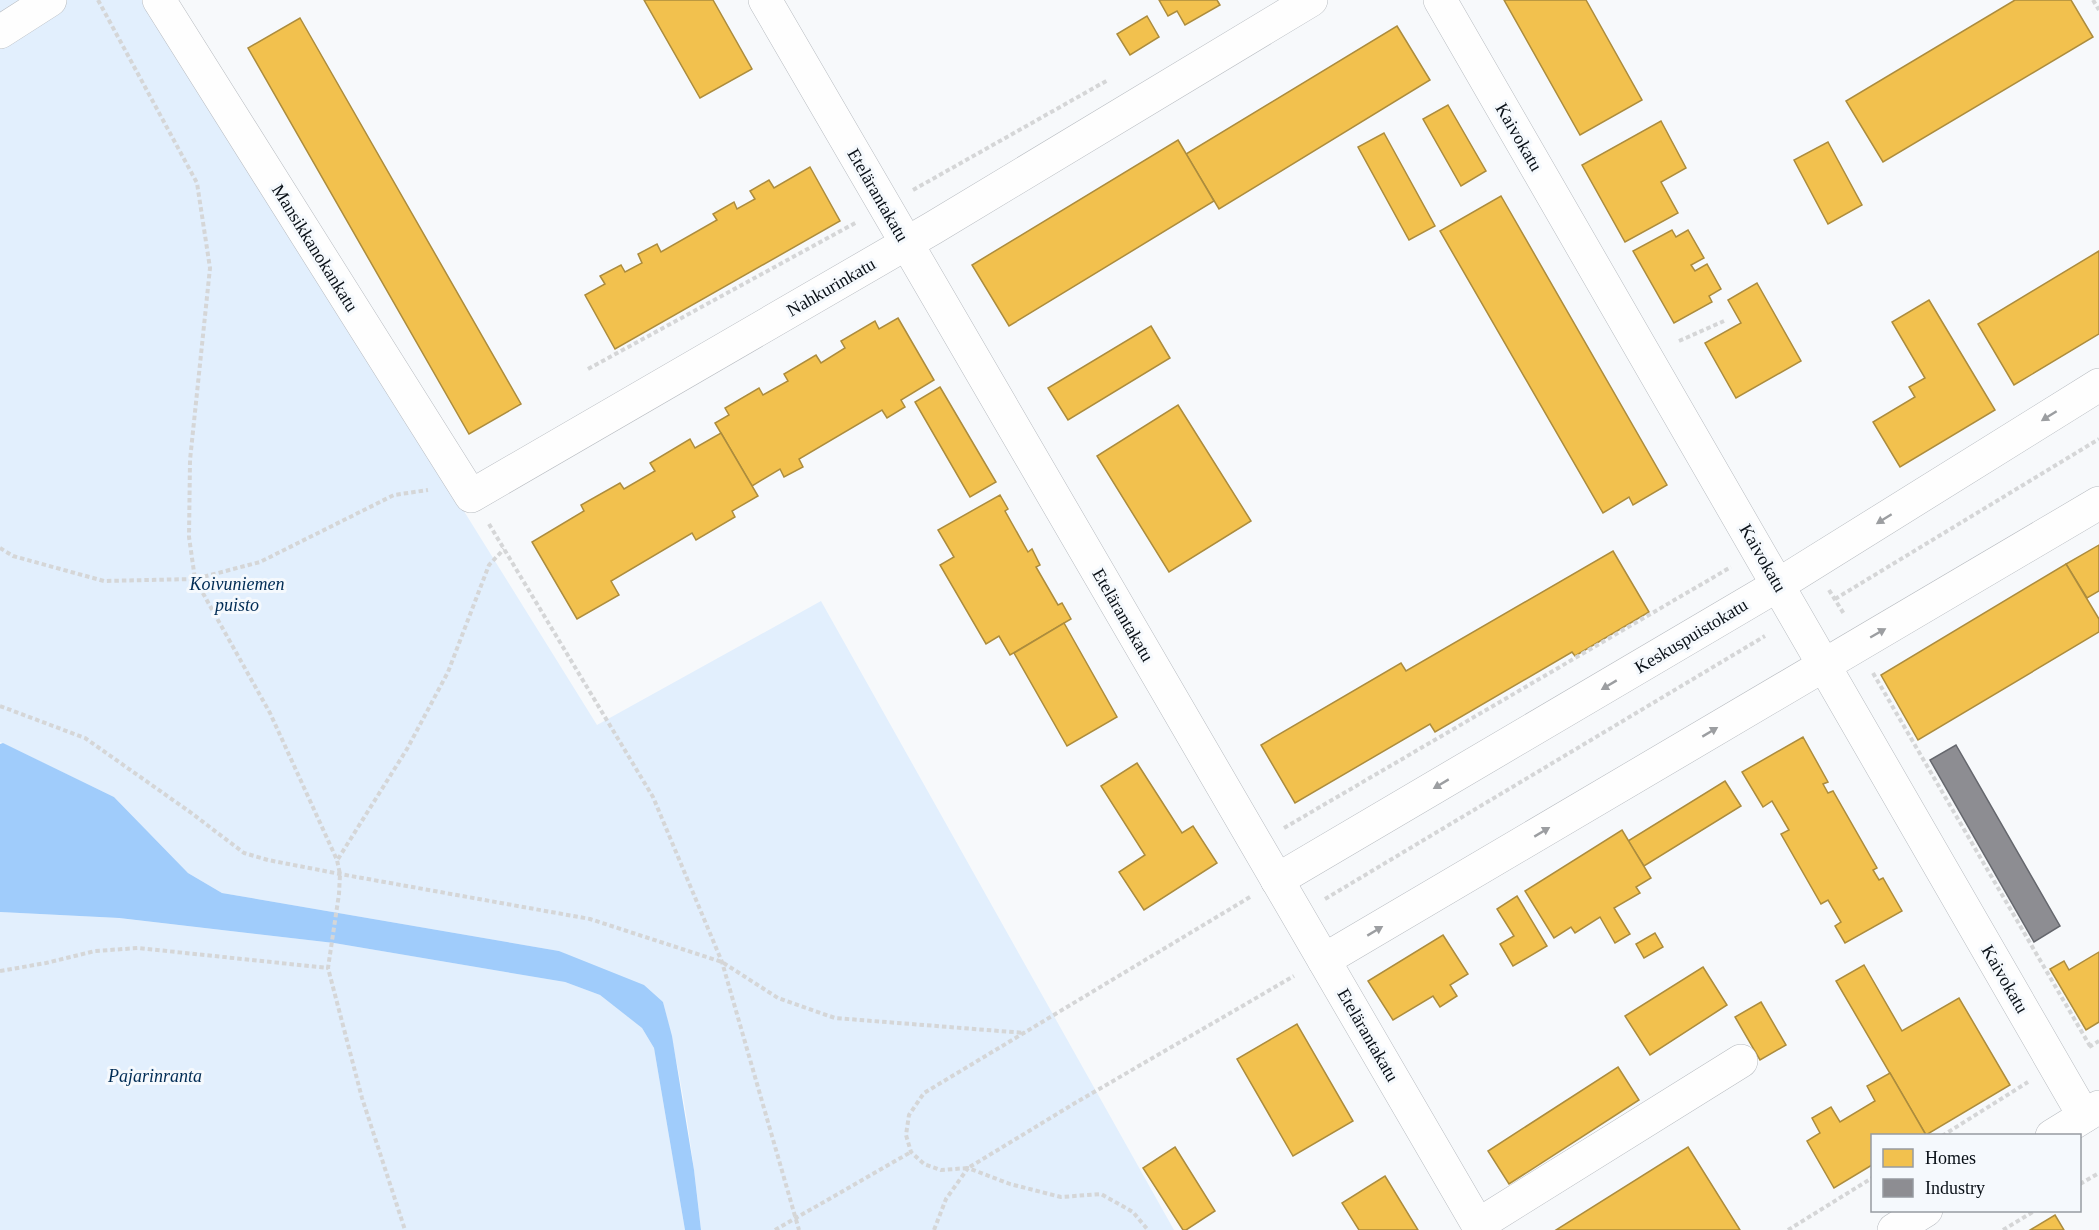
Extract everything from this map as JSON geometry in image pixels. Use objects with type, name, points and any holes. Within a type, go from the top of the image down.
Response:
[{"type":"street","points":[[0,32],[50,0]]},
{"type":"street","name":"Mansikkanokankatu","points":[[159,0],[467,490]]},
{"type":"street","name":"Etelärantakatu","points":[[765,0],[1480,1228]]},
{"type":"street","name":"Nahkurinkatu","points":[[467,490],[906,243],[1311,0]]},
{"type":"street","name":"Kaivokatu","points":[[1440,0],[2056,1066],[2092,1112]]},
{"type":"street","name":"Keskuspuistokatu","points":[[1277,880],[1778,585],[2099,385]]},
{"type":"street","points":[[1324,960],[2099,503]]},
{"type":"street","points":[[1480,1228],[1741,1061]]},
{"type":"street","points":[[2055,1134],[2092,1112]]},
{"type":"street","points":[[1894,1230],[1923,1212]]},
{"type":"path","points":[[98,0],[196,183],[210,268],[190,460],[189,537],[195,579],[270,713],[337,860],[340,874],[339,894],[327,968],[362,1098],[405,1230]]},
{"type":"path","points":[[2093,0],[2099,10]]},
{"type":"path","points":[[588,369],[1116,76]]},
{"type":"path","points":[[1679,341],[1724,321]]},
{"type":"path","points":[[1835,599],[2099,439]]},
{"type":"path","points":[[0,549],[13,556],[104,581],[195,579],[260,562],[394,495],[467,490],[653,797],[722,962],[799,1230]]},
{"type":"path","points":[[337,860],[407,749],[443,682],[489,565],[504,549]]},
{"type":"path","points":[[1283,828],[1759,551]]},
{"type":"path","points":[[1319,902],[1765,636]]},
{"type":"path","points":[[1873,673],[2090,1046]]},
{"type":"path","points":[[0,706],[85,738],[244,853],[340,874],[590,919],[722,962],[778,998],[835,1018],[1025,1033]]},
{"type":"path","points":[[1148,1230],[1133,1212],[1101,1194],[1061,1197],[1010,1184],[968,1168],[941,1170],[924,1164],[911,1152],[906,1135],[909,1115],[924,1093],[1277,880]]},
{"type":"path","points":[[0,971],[95,951],[138,948],[327,968]]},
{"type":"path","points":[[934,1230],[946,1199],[968,1168],[1075,1103],[1324,960]]},
{"type":"path","points":[[1945,1134],[2099,1041]]},
{"type":"path","points":[[2020,1073],[2026,1084]]},
{"type":"path","points":[[775,1230],[911,1152]]},
{"type":"path","points":[[2081,1183],[2099,1173]]},
{"type":"path","points":[[1788,1230],[1871,1179]]},
{"type":"path","points":[[2003,1230],[2033,1212]]},
{"type":"green space","name":"Koivuniemen puisto","points":[[0,0],[146,0],[597,725],[821,601],[1174,1230],[701,1230],[686,1115],[663,1002],[559,951],[222,893],[188,873],[114,797],[0,742]]},
{"type":"green space","name":"Pajarinranta","points":[[0,912],[118,918],[334,943],[565,982],[600,995],[642,1028],[654,1048],[685,1230],[0,1230]]},
{"type":"water","points":[[3,743],[114,797],[188,873],[222,893],[559,951],[644,985],[663,1002],[672,1036],[694,1170],[701,1230],[685,1230],[654,1048],[642,1028],[600,995],[565,982],[334,943],[119,918],[0,912],[0,744]]},
{"type":"building: Homes","points":[[644,0],[713,0],[752,69],[700,98]]},
{"type":"building: Homes","points":[[1159,0],[1217,0],[1220,5],[1185,25],[1177,11],[1168,16]]},
{"type":"building: Homes","points":[[1504,0],[1586,0],[1642,100],[1580,135]]},
{"type":"building: Homes","points":[[2015,0],[2071,0],[2093,37],[1883,162],[1846,101]]},
{"type":"building: Homes","points":[[1147,16],[1159,37],[1130,55],[1117,34]]},
{"type":"building: Homes","points":[[300,18],[521,404],[469,434],[248,48]]},
{"type":"building: Homes","points":[[1397,26],[1430,80],[1219,209],[1186,154]]},
{"type":"building: Homes","points":[[1448,105],[1486,171],[1461,186],[1423,119]]},
{"type":"building: Homes","points":[[1661,121],[1686,168],[1661,182],[1678,213],[1625,242],[1582,165]]},
{"type":"building: Homes","points":[[1384,133],[1435,226],[1409,240],[1358,147]]},
{"type":"building: Homes","points":[[1178,140],[1214,201],[1009,326],[972,265]]},
{"type":"building: Homes","points":[[1828,142],[1862,205],[1828,224],[1794,160]]},
{"type":"building: Homes","points":[[810,167],[840,221],[615,349],[585,295],[605,284],[600,276],[621,265],[625,272],[642,263],[638,254],[657,244],[661,252],[717,220],[713,214],[734,202],[737,209],[755,199],[750,191],[769,180],[774,188]]},
{"type":"building: Homes","points":[[1501,196],[1667,485],[1633,505],[1629,497],[1603,513],[1440,231]]},
{"type":"building: Homes","points":[[1672,230],[1676,237],[1688,230],[1704,258],[1691,265],[1695,271],[1707,264],[1721,289],[1709,296],[1712,302],[1674,323],[1633,251]]},
{"type":"building: Homes","points":[[2099,251],[2099,334],[2014,385],[1978,324]]},
{"type":"building: Homes","points":[[1757,283],[1801,361],[1736,398],[1705,343],[1741,323],[1728,300]]},
{"type":"building: Homes","points":[[1929,300],[1995,410],[1900,467],[1873,422],[1915,397],[1909,387],[1925,378],[1892,322]]},
{"type":"building: Homes","points":[[898,318],[934,380],[901,400],[905,407],[887,418],[882,410],[799,459],[803,467],[784,477],[780,469],[752,486],[715,423],[729,415],[725,408],[759,388],[763,395],[788,381],[784,374],[816,355],[821,363],[845,348],[841,341],[875,321],[879,329]]},
{"type":"building: Homes","points":[[1151,326],[1170,358],[1068,420],[1048,388]]},
{"type":"building: Homes","points":[[940,387],[996,482],[970,497],[915,402]]},
{"type":"building: Homes","points":[[1178,405],[1251,521],[1169,572],[1097,456]]},
{"type":"building: Homes","points":[[721,433],[758,496],[732,511],[735,517],[696,540],[692,533],[611,581],[619,595],[577,619],[532,542],[584,511],[581,505],[620,483],[624,489],[655,471],[650,463],[690,439],[695,448]]},
{"type":"building: Homes","points":[[1000,495],[1008,509],[1005,511],[1028,552],[1032,549],[1040,565],[1036,567],[1058,605],[1062,603],[1071,619],[1010,655],[999,636],[986,644],[940,565],[954,557],[938,530]]},
{"type":"building: Homes","points":[[2099,545],[2099,591],[2087,598],[2066,564]]},
{"type":"building: Homes","points":[[1613,551],[1649,612],[1575,656],[1572,652],[1435,732],[1430,724],[1295,803],[1261,745],[1401,663],[1406,671]]},
{"type":"building: Homes","points":[[2066,564],[2099,619],[2099,632],[1918,740],[1881,675]]},
{"type":"building: Homes","points":[[1064,623],[1117,717],[1067,746],[1014,653]]},
{"type":"building: Homes","points":[[1803,737],[1828,782],[1823,784],[1828,793],[1833,791],[1877,868],[1873,870],[1879,880],[1883,878],[1902,911],[1845,943],[1835,926],[1841,922],[1828,900],[1821,904],[1781,834],[1789,830],[1772,801],[1763,807],[1742,772]]},
{"type":"building: Homes","points":[[1137,763],[1182,833],[1193,826],[1217,863],[1144,910],[1119,872],[1145,855],[1101,786]]},
{"type":"building: Homes","points":[[1725,781],[1741,806],[1644,866],[1628,841]]},
{"type":"building: Homes","points":[[1622,830],[1651,878],[1636,887],[1640,893],[1614,908],[1630,934],[1615,943],[1600,917],[1575,933],[1571,927],[1554,938],[1525,891]]},
{"type":"building: Homes","points":[[1517,896],[1547,946],[1513,966],[1500,944],[1514,936],[1497,909]]},
{"type":"building: Homes","points":[[1655,933],[1663,947],[1644,958],[1636,944]]},
{"type":"building: Homes","points":[[1443,935],[1468,974],[1450,985],[1457,996],[1440,1007],[1433,996],[1393,1020],[1368,981]]},
{"type":"building: Homes","points":[[2099,952],[2099,1022],[2086,1030],[2050,969],[2064,961],[2069,970]]},
{"type":"building: Homes","points":[[1864,965],[1902,1031],[1959,998],[2010,1085],[1925,1134],[1836,981]]},
{"type":"building: Homes","points":[[1703,967],[1727,1005],[1650,1055],[1625,1016]]},
{"type":"building: Homes","points":[[1761,1002],[1786,1045],[1760,1060],[1735,1017]]},
{"type":"building: Homes","points":[[1297,1024],[1353,1121],[1293,1156],[1237,1059]]},
{"type":"building: Homes","points":[[1618,1067],[1639,1100],[1509,1184],[1488,1151]]},
{"type":"building: Homes","points":[[1890,1073],[1925,1134],[1871,1134],[1871,1166],[1834,1188],[1807,1141],[1820,1133],[1812,1118],[1831,1107],[1840,1122],[1875,1101],[1867,1086]]},
{"type":"building: Homes","points":[[1175,1147],[1215,1211],[1186,1230],[1183,1230],[1143,1168]]},
{"type":"building: Homes","points":[[1688,1147],[1740,1230],[1556,1230]]},
{"type":"building: Homes","points":[[1385,1176],[1418,1230],[1359,1230],[1342,1203]]},
{"type":"building: Homes","points":[[2055,1215],[2064,1230],[2030,1230]]},
{"type":"building: Industry","points":[[1956,745],[2060,926],[2034,942],[1930,760]]}]
